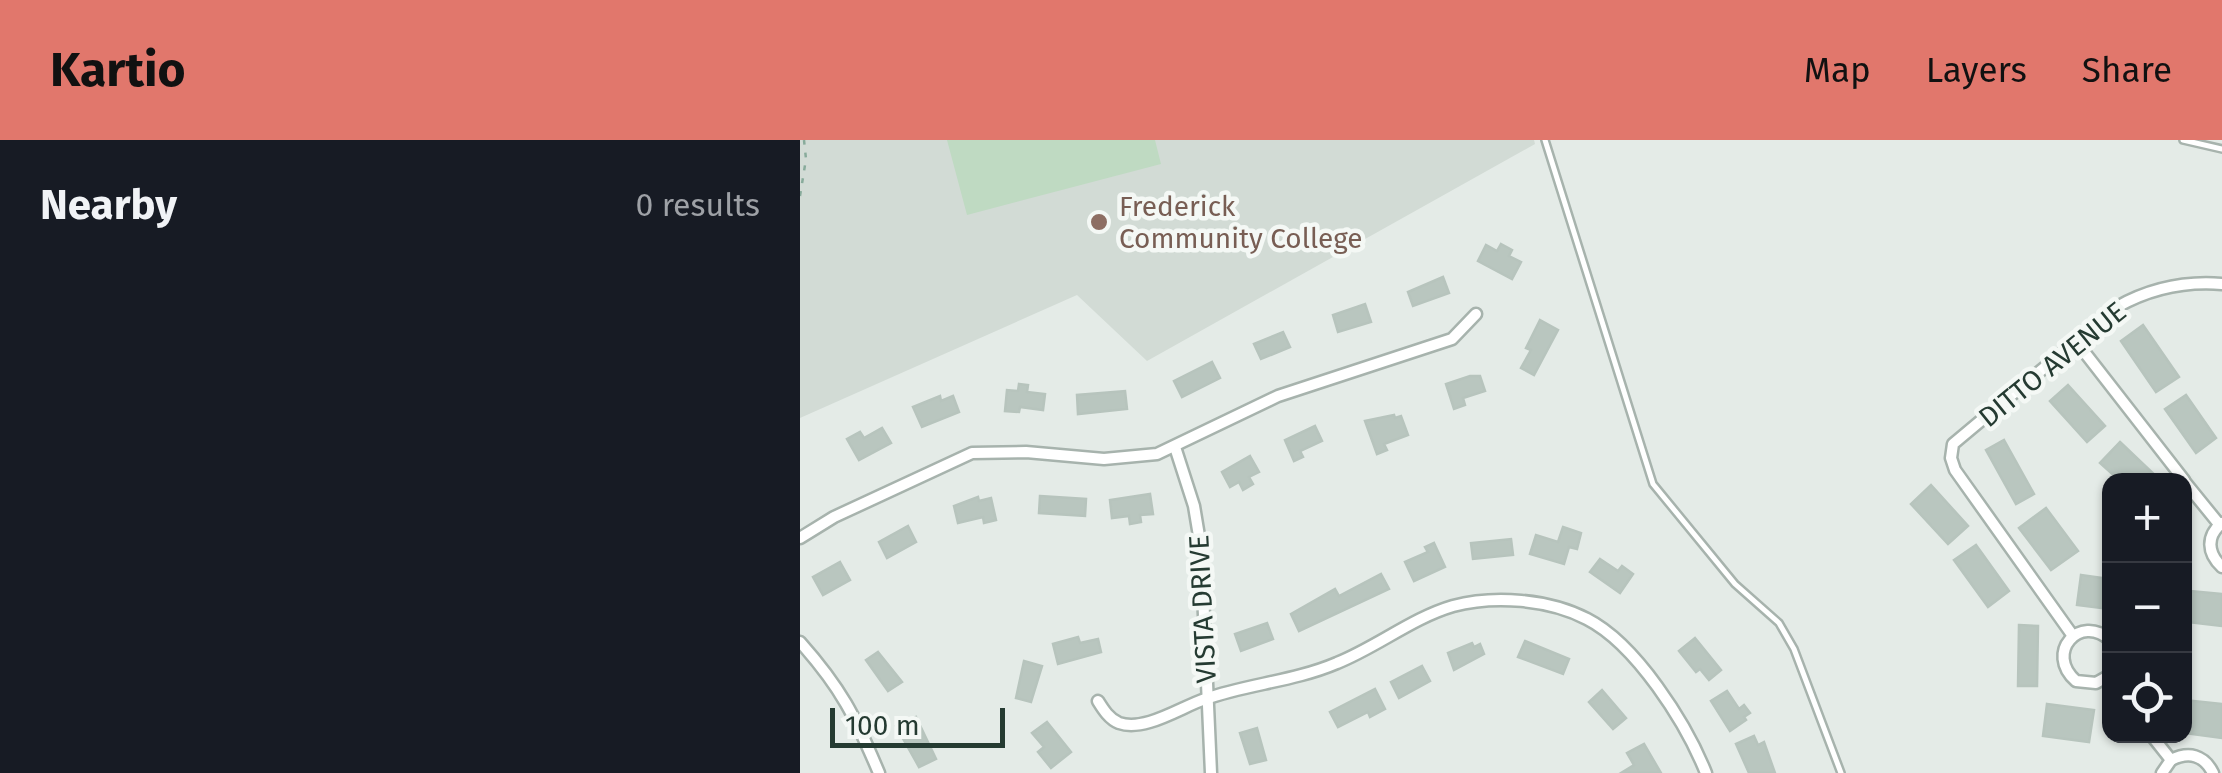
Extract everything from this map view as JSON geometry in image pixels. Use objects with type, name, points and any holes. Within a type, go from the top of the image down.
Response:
[{"type":"street","name":"DITTO AVENUE","points":[[2073,636],[1955,470],[1951,452],[1954,444],[2074,340],[2132,298],[2177,285],[2222,284]]},
{"type":"street","points":[[800,538],[834,517],[972,453],[1026,452],[1104,459],[1157,454],[1278,396],[1452,339],[1476,314]]},
{"type":"street","points":[[2074,340],[2178,473]]},
{"type":"street","name":"VISTA DRIVE","points":[[1176,447],[1194,506],[1201,548],[1211,773]]},
{"type":"street","points":[[2192,490],[2220,523],[2210,542],[2210,552],[2222,567]]},
{"type":"street","points":[[1098,701],[1120,723],[1142,722],[1207,698],[1335,664],[1424,617],[1454,606],[1492,600],[1524,602],[1587,619],[1612,637],[1679,717],[1706,773]]},
{"type":"street","points":[[2102,636],[2093,631],[2073,636],[2063,654],[2068,674],[2086,684],[2102,680]]},
{"type":"street","points":[[800,642],[835,681],[879,773]]},
{"type":"street","points":[[2158,743],[2171,760]]},
{"type":"street","points":[[2162,773],[2171,760],[2191,755],[2201,758],[2213,773]]},
{"type":"lane","points":[[1545,140],[1653,484],[1734,584],[1779,622],[1794,648],[1841,773]]},
{"type":"lane","points":[[2183,140],[2222,149]]},
{"type":"path","points":[[800,196],[806,159],[804,140]]},
{"type":"shaded area","name":"Frederick Community College","points":[[800,140],[1534,140],[1535,144],[1147,361],[1077,295],[800,418]]},
{"type":"green space","points":[[947,140],[1155,140],[1161,164],[967,215]]},
{"type":"building","points":[[1501,244],[1512,250],[1509,256],[1521,262],[1512,279],[1478,261],[1486,245],[1497,251]]},
{"type":"building","points":[[1443,277],[1449,293],[1413,306],[1408,292]]},
{"type":"building","points":[[1365,304],[1371,322],[1338,332],[1333,315]]},
{"type":"building","points":[[1540,320],[1558,330],[1534,375],[1521,368]]},
{"type":"building","points":[[2143,325],[2179,377],[2156,392],[2121,341]]},
{"type":"building","points":[[1283,332],[1290,347],[1261,359],[1254,344]]},
{"type":"building","points":[[1212,362],[1220,378],[1182,397],[1174,381]]},
{"type":"building","points":[[1480,376],[1485,391],[1463,398],[1465,405],[1454,409],[1446,384]]},
{"type":"building","points":[[1019,384],[1028,385],[1027,392],[1045,394],[1043,410],[1020,407],[1019,412],[1005,411],[1007,390],[1018,391]]},
{"type":"building","points":[[2068,385],[2105,426],[2087,442],[2050,401]]},
{"type":"building","points":[[1125,391],[1127,409],[1078,414],[1077,395]]},
{"type":"building","points":[[2186,395],[2216,438],[2196,453],[2165,409]]},
{"type":"building","points":[[940,396],[941,401],[953,396],[959,412],[922,427],[913,407]]},
{"type":"building","points":[[1401,416],[1408,435],[1384,444],[1387,450],[1377,454],[1365,421]]},
{"type":"building","points":[[1315,426],[1322,441],[1300,451],[1303,457],[1294,461],[1285,440]]},
{"type":"building","points":[[882,428],[891,443],[859,460],[847,439],[860,432],[864,438]]},
{"type":"building","points":[[2004,440],[2034,494],[2016,504],[1986,450]]},
{"type":"building","points":[[2120,442],[2153,473],[2111,473],[2100,463]]},
{"type":"building","points":[[1250,456],[1259,472],[1249,477],[1253,484],[1243,490],[1239,482],[1230,487],[1222,472]]},
{"type":"building","points":[[1931,485],[1968,526],[1948,544],[1911,504]]},
{"type":"building","points":[[1150,494],[1153,514],[1140,515],[1141,522],[1130,524],[1129,516],[1112,518],[1110,500]]},
{"type":"building","points":[[1040,496],[1086,499],[1085,516],[1039,513]]},
{"type":"building","points":[[978,497],[979,501],[991,498],[996,520],[984,523],[983,517],[958,523],[954,506]]},
{"type":"building","points":[[2046,508],[2078,551],[2051,570],[2019,528]]},
{"type":"building","points":[[908,526],[916,542],[887,558],[879,542]]},
{"type":"building","points":[[1563,527],[1581,533],[1577,549],[1569,547],[1564,564],[1530,554],[1536,535],[1558,542]]},
{"type":"building","points":[[1511,539],[1513,555],[1473,559],[1471,543]]},
{"type":"building","points":[[1434,543],[1445,567],[1414,581],[1405,562],[1428,552],[1425,547]]},
{"type":"building","points":[[1976,545],[2009,591],[1988,607],[1954,560]]},
{"type":"building","points":[[1600,559],[1618,571],[1622,566],[1633,574],[1620,593],[1590,572]]},
{"type":"building","points":[[840,562],[850,580],[823,595],[813,577]]},
{"type":"building","points":[[1381,574],[1389,589],[1299,631],[1291,614],[1335,589],[1339,596]]},
{"type":"building","points":[[2081,575],[2102,578],[2102,608],[2077,605]]},
{"type":"building","points":[[2192,591],[2222,594],[2222,626],[2192,623]]},
{"type":"building","points":[[1267,623],[1273,639],[1241,651],[1235,634]]},
{"type":"building","points":[[2019,625],[2038,626],[2037,686],[2018,686]]},
{"type":"building","points":[[1078,637],[1080,643],[1098,639],[1101,652],[1058,664],[1053,644]]},
{"type":"building","points":[[1695,638],[1721,670],[1709,680],[1700,669],[1696,672],[1679,651]]},
{"type":"building","points":[[1525,641],[1569,659],[1563,674],[1518,657]]},
{"type":"building","points":[[1472,643],[1474,647],[1480,644],[1484,654],[1454,670],[1448,653]]},
{"type":"building","points":[[878,652],[902,682],[888,691],[866,660]]},
{"type":"building","points":[[1024,661],[1042,666],[1031,702],[1016,698]]},
{"type":"building","points":[[1422,666],[1430,681],[1399,698],[1391,682]]},
{"type":"building","points":[[1375,689],[1385,709],[1370,717],[1368,712],[1338,727],[1330,712]]},
{"type":"building","points":[[1602,690],[1626,718],[1613,729],[1589,702]]},
{"type":"building","points":[[1727,691],[1739,709],[1744,705],[1750,713],[1730,731],[1711,701]]},
{"type":"building","points":[[2192,701],[2222,704],[2222,738],[2192,734]]},
{"type":"building","points":[[2047,704],[2094,710],[2089,742],[2043,736]]},
{"type":"building","points":[[916,717],[936,759],[919,767],[896,726]]},
{"type":"building","points":[[1047,722],[1071,752],[1051,768],[1038,752],[1044,747],[1032,733]]},
{"type":"building","points":[[1257,728],[1266,760],[1250,764],[1240,733]]},
{"type":"building","points":[[1754,736],[1758,745],[1764,742],[1775,773],[1749,773],[1736,744]]},
{"type":"building","points":[[1644,744],[1661,773],[1621,773],[1634,765],[1627,753]]},
{"type":"place","name":"Frederick Community College","points":[[1099,222]]}]
